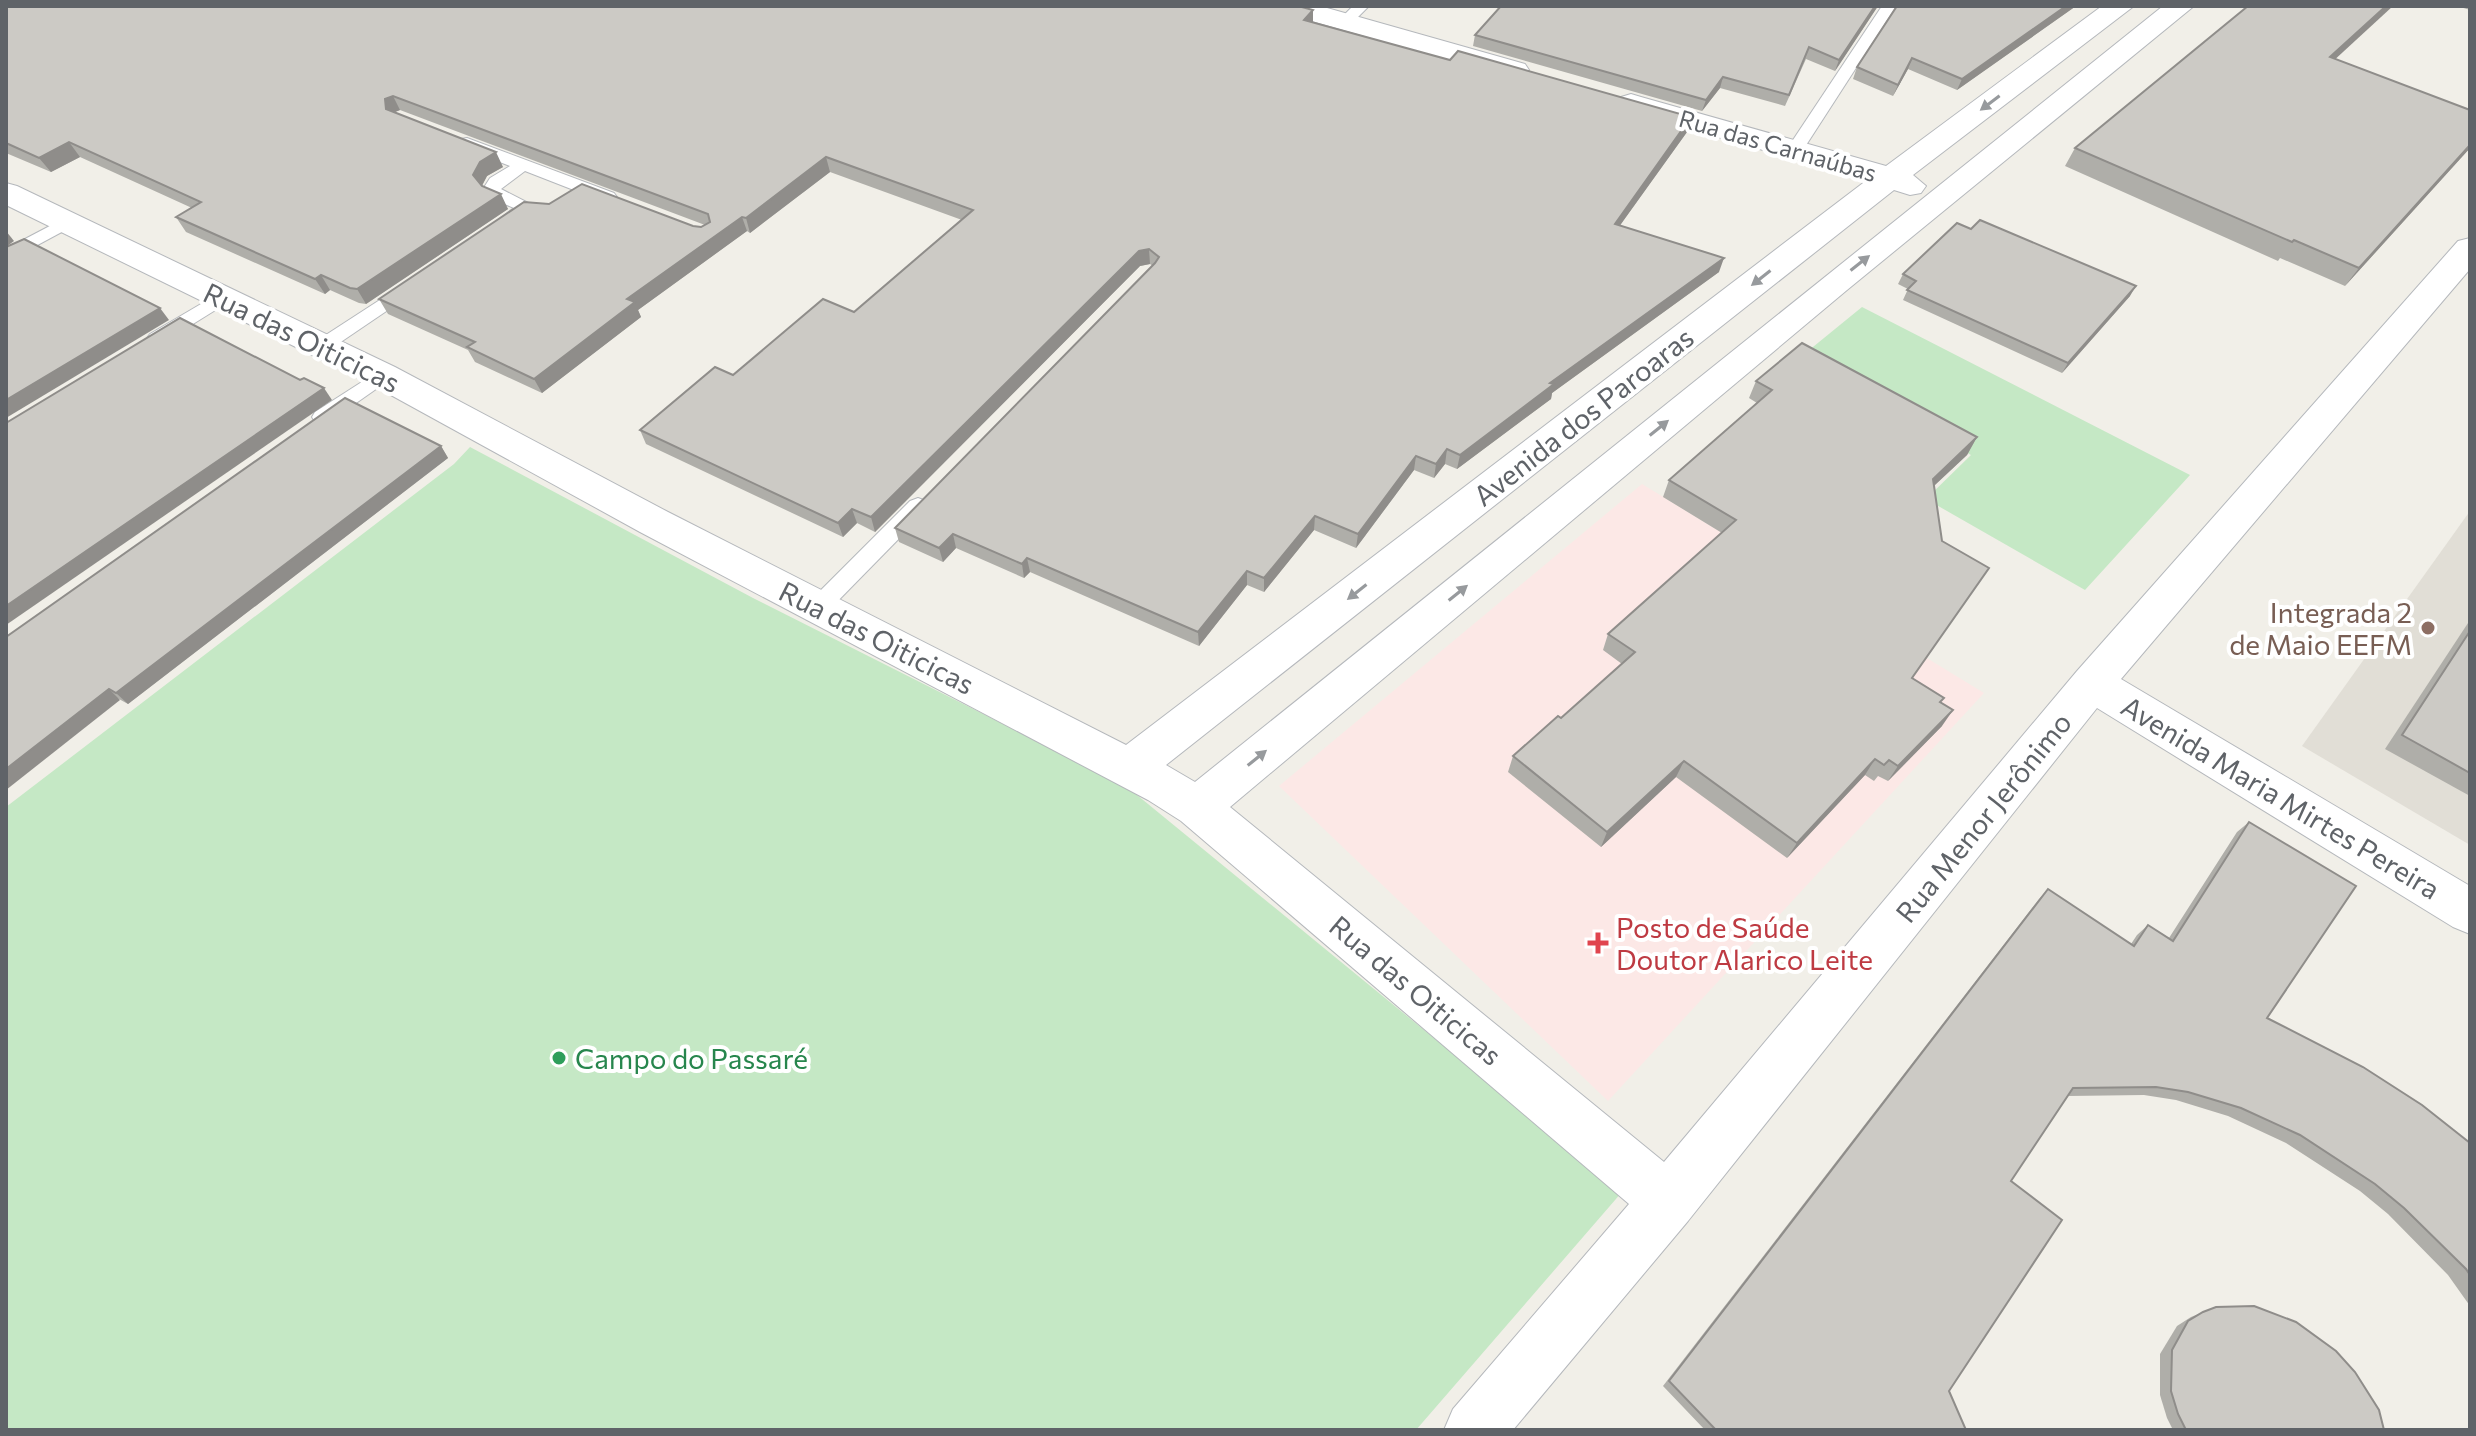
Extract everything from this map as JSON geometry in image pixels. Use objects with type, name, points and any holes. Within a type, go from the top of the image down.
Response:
[{"type":"street","points":[[1290,6],[1353,14],[1540,77]]},
{"type":"street","name":"Avenida dos Paroaras","points":[[1131,767],[1891,177],[2120,6]]},
{"type":"street","name":"Avenida dos Paroaras","points":[[1197,807],[2180,6]]},
{"type":"street","points":[[2038,67],[2081,86]]},
{"type":"street","name":"Rua das Carnaúbas","points":[[1600,94],[1891,177],[1940,200]]},
{"type":"street","name":"Rua das Oiticicas","points":[[6,193],[382,375],[640,515],[1131,767],[1197,807],[1668,1201]]},
{"type":"street","name":"Rua Menor Jerônimo","points":[[1474,1430],[1668,1201],[2092,683],[2470,248]]},
{"type":"street","name":"Avenida Maria Mirtes Pereira","points":[[2092,683],[2470,912]]},
{"type":"lane","points":[[1795,149],[1889,6]]},
{"type":"lane","points":[[455,139],[631,206]]},
{"type":"lane","points":[[523,165],[496,182],[492,189],[496,194],[527,207],[548,212]]},
{"type":"lane","points":[[567,202],[587,189]]},
{"type":"lane","points":[[487,234],[527,207]]},
{"type":"lane","points":[[6,256],[65,223]]},
{"type":"lane","points":[[322,346],[421,279]]},
{"type":"lane","points":[[146,344],[223,297]]},
{"type":"lane","points":[[310,426],[382,375]]},
{"type":"lane","points":[[818,607],[928,496]]},
{"type":"shaded area","name":"Posto de Saúde Doutor Alarico Leite","points":[[1642,484],[1984,693],[1608,1101],[1279,786]]},
{"type":"shaded area","name":"Integrada 2 de Maio EEFM","points":[[2470,511],[2470,845],[2302,746]]},
{"type":"green space","points":[[1862,307],[2190,475],[2085,590],[1926,499],[1971,455],[1797,360]]},
{"type":"green space","points":[[470,447],[753,598],[1126,786],[1622,1192],[1416,1430],[6,1430],[6,807],[454,464]]},
{"type":"building","points":[[6,6],[1298,6],[1313,10],[1304,20],[1450,60],[1458,51],[1691,117],[1615,224],[1724,258],[1550,383],[1554,384],[1460,455],[1447,449],[1436,464],[1416,456],[1358,534],[1315,516],[1264,578],[1247,571],[1198,632],[1027,558],[1022,564],[953,534],[939,548],[895,528],[1155,263],[1159,257],[1149,249],[1139,251],[871,517],[852,509],[838,523],[640,430],[715,367],[733,375],[823,299],[854,312],[973,210],[826,157],[746,218],[742,217],[627,299],[635,302],[534,379],[467,347],[475,342],[379,299],[524,202],[549,204],[582,184],[693,226],[701,227],[710,222],[708,214],[393,96],[385,99],[386,109],[496,152],[480,162],[473,175],[482,186],[501,194],[357,289],[321,275],[315,279],[176,217],[201,202],[69,142],[39,158],[6,143]]},
{"type":"building","points":[[1501,6],[1875,6],[1839,60],[1809,47],[1789,95],[1723,77],[1706,100],[1475,35]]},
{"type":"building","points":[[1897,6],[2066,6],[1962,79],[1912,58],[1898,85],[1857,67]]},
{"type":"building","points":[[2248,6],[2386,6],[2330,57],[2470,110],[2470,145],[2359,268],[2075,148]]},
{"type":"building","points":[[1980,220],[2136,286],[2068,363],[1907,290],[1916,281],[1903,274],[1957,223],[1971,229]]},
{"type":"building","points":[[24,239],[160,308],[6,400],[6,247]]},
{"type":"building","points":[[180,318],[300,380],[304,378],[324,388],[6,606],[6,423]]},
{"type":"building","points":[[1802,343],[1977,437],[1933,479],[1942,541],[1989,568],[1912,678],[1944,698],[1940,702],[1953,710],[1898,766],[1889,760],[1884,765],[1875,759],[1797,843],[1684,761],[1607,832],[1513,756],[1635,652],[1608,634],[1736,520],[1669,480],[1772,390],[1756,381]]},
{"type":"building","points":[[345,398],[441,446],[116,693],[109,689],[6,769],[6,637]]},
{"type":"building","points":[[2470,631],[2470,773],[2402,735]]},
{"type":"building","points":[[2249,822],[2356,886],[2267,1018],[2363,1067],[2422,1105],[2470,1143],[2470,1275],[2404,1208],[2375,1184],[2300,1135],[2241,1108],[2188,1092],[2156,1087],[2073,1088],[2011,1181],[2062,1220],[1949,1391],[1966,1430],[1716,1430],[1669,1381],[2048,889],[2134,946],[2148,925],[2173,941]]},
{"type":"building","points":[[2254,1306],[2296,1322],[2336,1351],[2355,1372],[2379,1410],[2384,1430],[2186,1430],[2171,1391],[2172,1350],[2188,1321],[2203,1312],[2216,1307]]},
{"type":"place","name":"Integrada 2 de Maio EEFM","points":[[2428,628]]},
{"type":"place","name":"Posto de Saúde Doutor Alarico Leite","points":[[1598,943]]},
{"type":"place","name":"Campo do Passaré","points":[[559,1058]]}]
